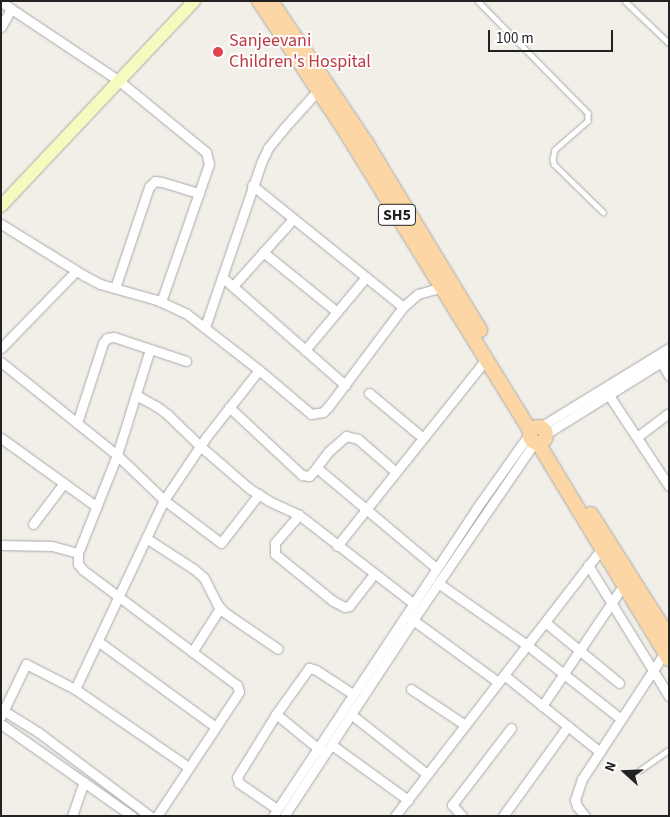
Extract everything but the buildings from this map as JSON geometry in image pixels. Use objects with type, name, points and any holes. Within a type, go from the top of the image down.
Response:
[{"type":"main road","points":[[1,206],[194,1]]},
{"type":"main road","name":"SH5","points":[[259,1],[322,87],[367,144],[538,435],[623,586],[665,635]]},
{"type":"main road","name":"SH5","points":[[271,1],[442,287],[665,635],[667,656]]},
{"type":"street","points":[[1,2],[118,80],[206,152],[209,164],[160,302]]},
{"type":"street","points":[[1,27],[12,9]]},
{"type":"street","points":[[205,328],[252,185],[268,148],[322,87]]},
{"type":"street","points":[[114,288],[149,187],[155,181],[199,193]]},
{"type":"street","points":[[252,185],[403,308]]},
{"type":"street","points":[[233,286],[293,219]]},
{"type":"street","points":[[1,224],[100,284],[160,302],[187,314],[259,370],[311,414],[323,412],[403,308],[418,294],[442,287]]},
{"type":"street","points":[[263,252],[337,312]]},
{"type":"street","points":[[1,348],[76,271]]},
{"type":"street","points":[[222,276],[345,385]]},
{"type":"street","points":[[305,350],[366,277]]},
{"type":"street","points":[[77,423],[103,343],[107,338],[114,337],[186,361]]},
{"type":"street","points":[[353,694],[316,670],[309,668],[276,714],[237,777],[238,783],[282,814],[322,751],[353,694],[436,568],[538,435],[669,348]]},
{"type":"street","points":[[150,349],[117,455],[78,553],[78,564],[83,570],[237,685],[239,692],[236,699],[214,726],[158,816]]},
{"type":"street","points":[[338,546],[487,358]]},
{"type":"street","points":[[322,751],[332,745],[413,620],[538,435],[665,360],[669,376]]},
{"type":"street","points":[[1,362],[117,455],[164,500],[221,543],[259,494]]},
{"type":"street","points":[[75,689],[99,642],[164,500],[200,446],[259,370]]},
{"type":"street","points":[[369,393],[423,438]]},
{"type":"street","points":[[608,394],[669,486]]},
{"type":"street","points":[[136,395],[156,406],[200,446],[259,494],[299,515],[413,604]]},
{"type":"street","points":[[229,407],[299,474],[310,476],[329,451],[346,436],[358,439],[396,472]]},
{"type":"street","points":[[637,437],[669,413]]},
{"type":"street","points":[[1,438],[97,507]]},
{"type":"street","points":[[317,468],[436,568]]},
{"type":"street","points":[[33,524],[64,483]]},
{"type":"street","points":[[299,515],[275,543],[275,554],[334,601],[345,607],[349,606],[374,574]]},
{"type":"street","points":[[146,538],[194,569],[204,578],[220,608],[278,649]]},
{"type":"street","points":[[1,545],[52,546],[78,553]]},
{"type":"street","points":[[395,816],[601,549]]},
{"type":"street","points":[[588,565],[669,696]]},
{"type":"street","points":[[438,583],[527,645],[621,719]]},
{"type":"street","points":[[542,706],[623,586]]},
{"type":"street","points":[[192,652],[220,608]]},
{"type":"street","points":[[413,620],[542,706],[600,752]]},
{"type":"street","points":[[545,622],[619,684]]},
{"type":"street","points":[[99,642],[214,726]]},
{"type":"street","points":[[585,816],[575,800],[577,790],[621,719],[667,656]]},
{"type":"street","points":[[150,816],[38,732],[2,712],[26,664],[75,689],[188,767]]},
{"type":"street","points":[[411,689],[465,725]]},
{"type":"street","points":[[276,714],[322,751]]},
{"type":"street","points":[[352,715],[428,774]]},
{"type":"street","points":[[1,724],[132,816]]},
{"type":"street","points":[[504,816],[568,726]]},
{"type":"street","points":[[462,816],[452,805],[511,728]]},
{"type":"street","points":[[332,745],[408,800]]},
{"type":"street","points":[[72,816],[84,782]]},
{"type":"lane","points":[[478,1],[588,113],[588,121],[555,150],[553,159],[554,164],[603,212]]},
{"type":"lane","points":[[625,1],[669,43]]},
{"type":"lane","points":[[640,770],[669,750]]},
{"type":"place","name":"Sanjeevani Children's Hospital","points":[[218,52]]}]
